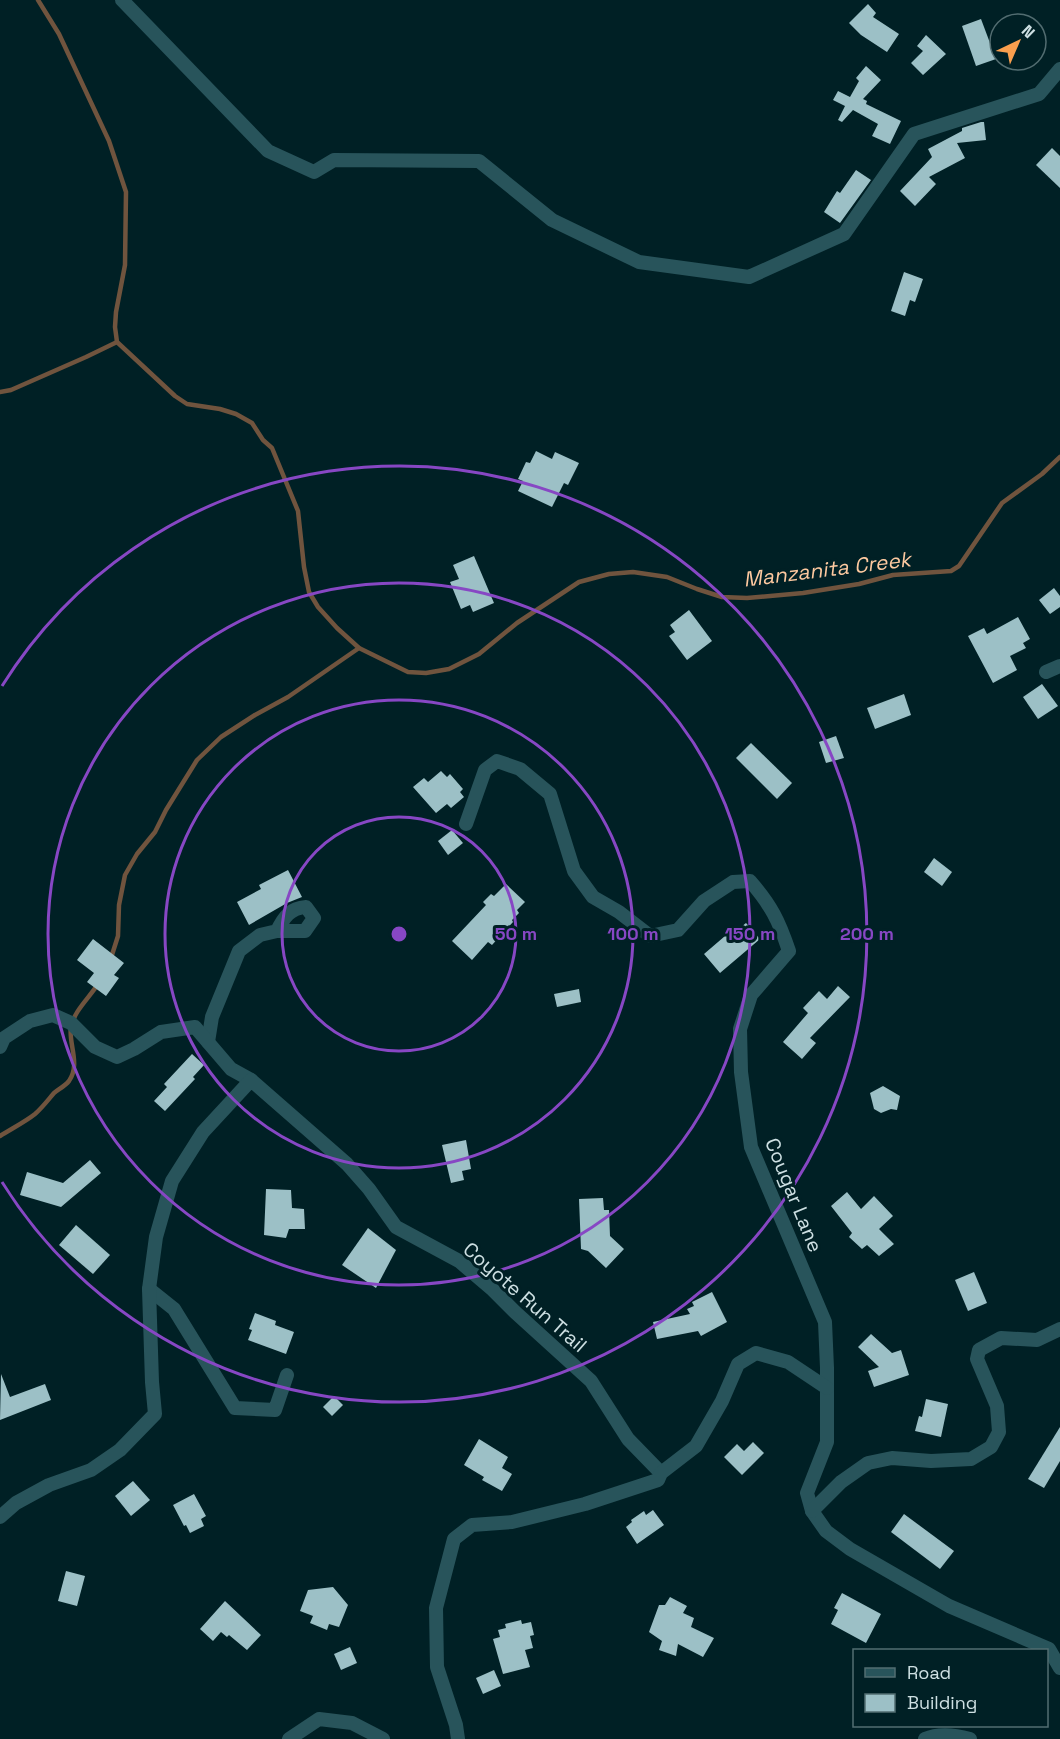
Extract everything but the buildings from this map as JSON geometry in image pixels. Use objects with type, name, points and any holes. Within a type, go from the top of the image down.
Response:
[{"type":"street","points":[[122,0],[268,151],[314,172],[334,160],[479,161],[552,220],[639,262],[749,277],[844,234],[914,134],[1039,94],[1060,69]]},
{"type":"street","points":[[1046,672],[1060,666]]},
{"type":"street","name":"Cougar Lane","points":[[466,824],[485,771],[497,761],[520,769],[550,794],[574,871],[593,897],[620,912],[650,936],[678,930],[704,901],[733,882],[750,881],[765,899],[781,927],[789,951],[751,995],[740,1029],[741,1072],[751,1147],[825,1322],[827,1442],[807,1493],[813,1511]]},
{"type":"street","points":[[208,1042],[212,1017],[238,951],[260,935],[277,931]]},
{"type":"street","name":"Coyote Run Trail","points":[[0,1047],[4,1038],[30,1021],[53,1015],[71,1023],[95,1047],[117,1057],[161,1032],[195,1027],[231,1069],[251,1080],[347,1164],[396,1227],[459,1261],[591,1381],[628,1439],[660,1476]]},
{"type":"street","points":[[0,1516],[16,1503],[50,1485],[91,1470],[120,1450],[155,1414],[149,1289],[156,1237],[172,1181],[203,1132],[251,1080]]},
{"type":"street","points":[[149,1289],[174,1309],[235,1408],[274,1410],[287,1375]]},
{"type":"street","points":[[1060,1329],[1037,1340],[1001,1338],[979,1350],[977,1359],[997,1406],[999,1432],[991,1447],[970,1459],[931,1461],[892,1458],[868,1462],[841,1482],[813,1511],[826,1531],[850,1549],[950,1606],[1049,1649],[1060,1668]]},
{"type":"street","points":[[459,1739],[437,1667],[436,1608],[454,1539],[472,1525],[512,1521],[585,1504],[660,1476],[696,1446],[722,1401],[738,1364],[756,1353],[788,1362],[827,1388]]},
{"type":"street","points":[[289,1739],[319,1719],[352,1723],[383,1739]]},
{"type":"street","points":[[925,1739],[935,1735],[966,1738]]},
{"type":"waterway","name":"Manzanita Creek","points":[[38,0],[59,34],[109,141],[126,192],[125,265],[116,312],[117,342],[175,396],[187,404],[220,409],[236,414],[252,423],[263,440],[272,448],[298,511],[309,592],[318,607],[359,648],[408,672],[426,673],[449,669],[479,654],[517,623],[579,582],[609,574],[633,572],[667,577],[722,597],[747,598],[803,593],[859,584],[893,575],[951,571],[959,566],[1002,503],[1042,474],[1060,457]]},
{"type":"waterway","points":[[0,392],[11,390],[117,342]]},
{"type":"waterway","points":[[111,958],[118,936],[119,905],[125,875],[137,854],[155,832],[197,760],[221,737],[288,697],[359,648]]},
{"type":"waterway","points":[[0,1136],[35,1114],[54,1093],[69,1081],[74,1068],[71,1027],[78,1010],[98,984]]}]
